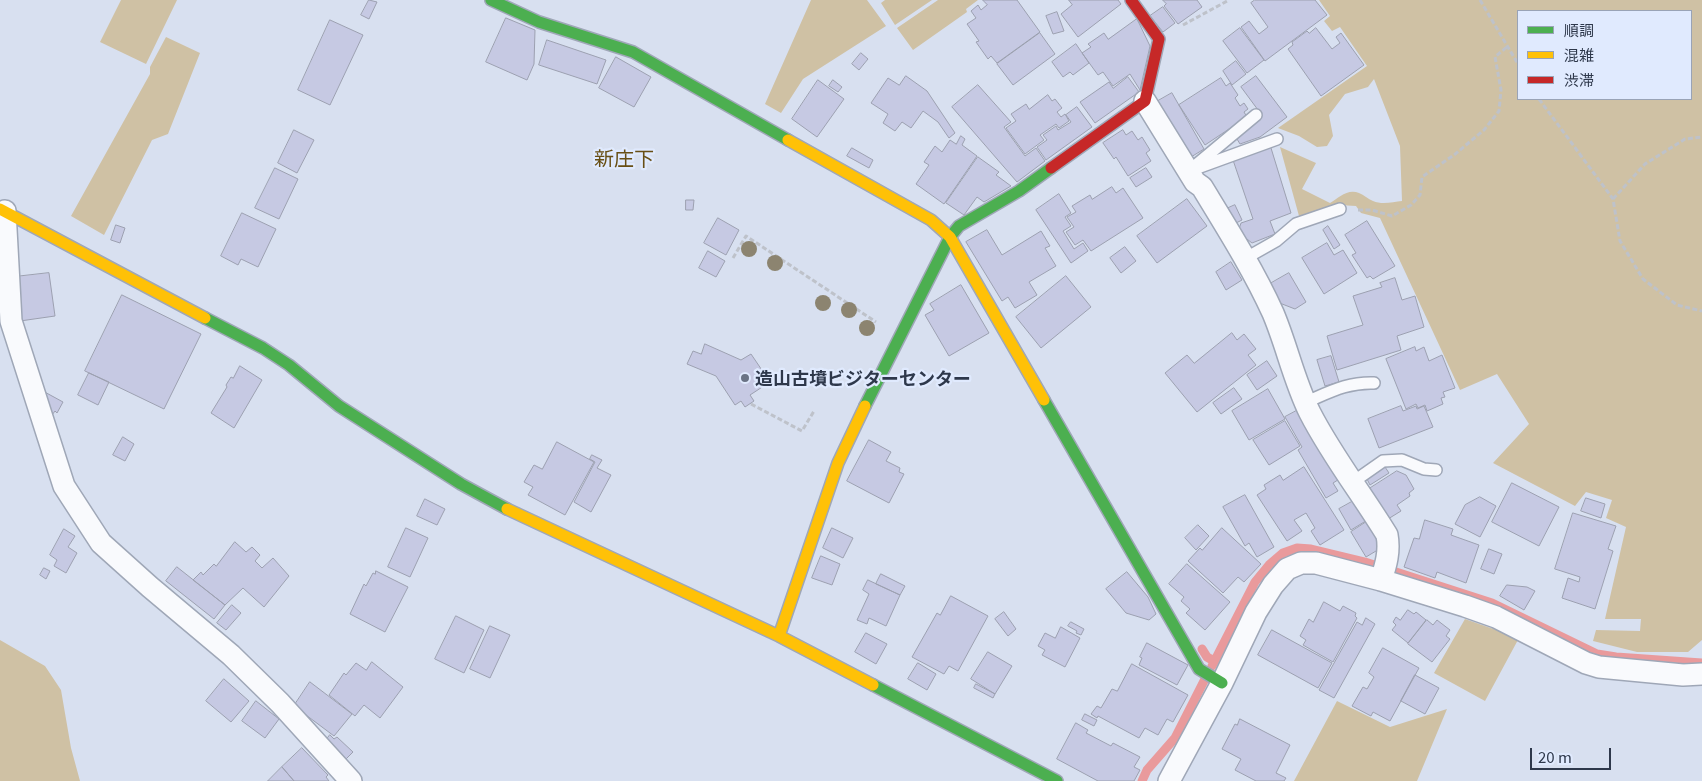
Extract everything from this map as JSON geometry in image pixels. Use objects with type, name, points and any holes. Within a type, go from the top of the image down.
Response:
[{"type":"street","points":[[491,0],[539,22],[633,52],[955,232],[1199,668],[1219,681]]},
{"type":"street","points":[[779,636],[838,463],[899,337],[955,232],[1019,191],[1145,101],[1159,40],[1131,0]]},
{"type":"street","points":[[1145,101],[1195,182],[1202,187],[1246,258],[1273,314],[1296,380],[1324,438],[1387,535],[1388,543],[1383,572]]},
{"type":"street","points":[[3,210],[262,348],[289,366],[339,406],[460,484],[535,522],[779,636],[1057,781]]},
{"type":"street","points":[[3,210],[11,321],[64,486],[101,542],[150,587],[231,655],[280,703],[351,781]]},
{"type":"street","points":[[1169,781],[1256,612],[1273,585],[1287,570],[1301,563],[1316,562],[1383,572],[1496,617],[1586,663],[1599,667],[1674,674],[1702,674]]},
{"type":"lane","points":[[1189,171],[1256,115]]},
{"type":"lane","points":[[1189,171],[1277,139]]},
{"type":"lane","points":[[1246,258],[1276,241],[1296,224],[1340,209]]},
{"type":"lane","points":[[1306,402],[1351,384],[1359,382],[1374,383]]},
{"type":"lane","points":[[1353,482],[1383,461],[1402,460],[1424,469],[1436,470]]},
{"type":"path","points":[[1159,40],[1229,0]]},
{"type":"path","points":[[1480,0],[1517,62]]},
{"type":"path","points":[[1340,209],[1372,210],[1392,216],[1410,206],[1420,195],[1422,178],[1484,130],[1499,111],[1501,90],[1495,57],[1508,46]]},
{"type":"path","points":[[1540,100],[1613,199],[1620,241],[1643,279],[1677,305],[1702,311]]},
{"type":"path","points":[[1613,199],[1645,164],[1684,140],[1702,137]]},
{"type":"path","points":[[733,258],[746,236],[899,337]]},
{"type":"path","points":[[751,404],[802,431],[814,411]]},
{"type":"shaded area","points":[[121,0],[177,0],[146,64],[100,42]]},
{"type":"shaded area","points":[[811,0],[867,0],[886,26],[803,79],[781,113],[765,104]]},
{"type":"shaded area","points":[[885,0],[932,0],[895,25],[881,3]]},
{"type":"shaded area","points":[[938,0],[978,0],[966,9],[967,12],[913,50],[897,28]]},
{"type":"shaded area","points":[[1319,0],[1702,0],[1702,640],[1688,652],[1637,652],[1593,641],[1596,630],[1640,631],[1641,619],[1605,619],[1626,527],[1606,518],[1612,500],[1586,492],[1575,506],[1493,463],[1529,424],[1497,374],[1460,390],[1380,218],[1361,213],[1356,206],[1339,205],[1299,216],[1280,147],[1316,163],[1302,189],[1330,203],[1343,194],[1351,192],[1359,193],[1380,203],[1402,201],[1400,146],[1374,79],[1368,87],[1345,94],[1329,115],[1333,136],[1327,146],[1317,147],[1299,136],[1278,128],[1367,66],[1340,27],[1332,31],[1324,21],[1330,16]]},
{"type":"shaded area","points":[[166,37],[200,53],[168,134],[152,140],[104,235],[71,216],[150,74],[150,67]]},
{"type":"shaded area","points":[[1465,619],[1519,638],[1485,701],[1434,673]]},
{"type":"shaded area","points":[[0,640],[45,666],[61,690],[71,748],[80,781],[0,781]]},
{"type":"shaded area","points":[[1337,701],[1390,727],[1447,709],[1417,781],[1294,781]]},
{"type":"building","points":[[369,0],[377,2],[369,19],[361,15]]},
{"type":"building","points":[[983,0],[1017,0],[1040,32],[997,63],[991,56],[988,59],[976,42],[979,41],[967,24],[976,18],[971,11],[978,5],[981,10],[987,5]]},
{"type":"building","points":[[1069,0],[1118,0],[1121,4],[1078,37],[1061,14],[1072,5]]},
{"type":"building","points":[[1163,0],[1197,0],[1202,7],[1178,24],[1164,6],[1166,4]]},
{"type":"building","points":[[1255,0],[1315,0],[1327,15],[1265,61],[1241,27],[1249,21],[1259,34],[1268,27],[1251,3]]},
{"type":"building","points":[[1163,7],[1175,23],[1163,32],[1150,16]]},
{"type":"building","points":[[1057,12],[1064,31],[1053,34],[1046,16]]},
{"type":"building","points":[[506,18],[535,30],[534,64],[527,80],[486,62]]},
{"type":"building","points":[[1137,19],[1150,46],[1140,90],[1130,74],[1113,86],[1103,72],[1098,75],[1082,53],[1091,47],[1088,44],[1104,33],[1108,39]]},
{"type":"building","points":[[330,20],[363,35],[330,105],[298,90]]},
{"type":"building","points":[[1240,28],[1264,60],[1247,73],[1223,41]]},
{"type":"building","points":[[1316,28],[1332,49],[1340,43],[1336,37],[1341,33],[1364,65],[1321,96],[1288,49],[1293,45],[1292,42],[1307,31],[1309,33]]},
{"type":"building","points":[[1040,33],[1055,54],[1013,85],[997,64]]},
{"type":"building","points":[[547,40],[606,60],[597,84],[539,65]]},
{"type":"building","points":[[1076,44],[1089,63],[1073,75],[1070,72],[1063,77],[1052,62]]},
{"type":"building","points":[[861,53],[868,59],[859,70],[852,64]]},
{"type":"building","points":[[616,57],[651,77],[634,107],[599,88]]},
{"type":"building","points":[[1236,61],[1246,74],[1232,85],[1223,71]]},
{"type":"building","points":[[906,76],[927,91],[955,133],[949,138],[938,122],[923,111],[911,128],[902,122],[895,131],[883,123],[888,114],[871,103],[888,78],[899,85]]},
{"type":"building","points":[[1256,76],[1287,117],[1260,137],[1240,144],[1234,134],[1261,114],[1241,87]]},
{"type":"building","points":[[1128,77],[1139,92],[1095,123],[1080,102],[1109,82],[1113,88]]},
{"type":"building","points":[[1221,78],[1226,86],[1230,83],[1238,95],[1235,98],[1240,106],[1244,103],[1248,109],[1244,112],[1247,117],[1205,145],[1179,105]]},
{"type":"building","points":[[818,80],[844,99],[817,137],[792,119]]},
{"type":"building","points":[[833,80],[842,87],[838,92],[829,86]]},
{"type":"building","points":[[978,85],[1011,122],[1004,127],[1025,156],[1036,148],[1045,161],[1017,182],[952,107]]},
{"type":"building","points":[[1172,93],[1204,149],[1191,157],[1158,101]]},
{"type":"building","points":[[1048,95],[1052,101],[1055,99],[1062,108],[1057,112],[1061,117],[1065,114],[1069,121],[1059,128],[1056,124],[1040,135],[1044,140],[1025,154],[1006,128],[1016,121],[1011,114],[1026,104],[1029,109]]},
{"type":"building","points":[[1077,107],[1092,127],[1046,160],[1037,147],[1047,140],[1043,135],[1056,126],[1058,130],[1071,122],[1066,115]]},
{"type":"building","points":[[294,130],[314,140],[297,173],[278,163]]},
{"type":"building","points":[[1123,130],[1126,135],[1132,131],[1138,140],[1142,137],[1150,150],[1146,153],[1151,161],[1128,176],[1116,157],[1114,159],[1103,143]]},
{"type":"building","points":[[961,136],[965,139],[962,145],[977,156],[944,204],[916,184],[929,165],[924,162],[935,146],[942,152],[950,140],[956,144]]},
{"type":"building","points":[[852,148],[873,160],[869,168],[847,156]]},
{"type":"building","points":[[1271,148],[1291,213],[1270,221],[1275,234],[1252,243],[1238,232],[1241,223],[1253,219],[1233,160]]},
{"type":"building","points":[[978,157],[999,172],[996,175],[1011,186],[984,202],[977,197],[964,215],[946,203]]},
{"type":"building","points":[[275,168],[298,179],[279,219],[255,208]]},
{"type":"building","points":[[1146,168],[1152,177],[1136,187],[1130,178]]},
{"type":"building","points":[[1112,187],[1116,193],[1123,188],[1143,218],[1091,251],[1083,240],[1075,245],[1066,232],[1074,227],[1067,217],[1076,212],[1072,206],[1090,195],[1092,199]]},
{"type":"building","points":[[1059,194],[1071,213],[1065,217],[1071,226],[1063,231],[1074,249],[1083,243],[1088,251],[1071,263],[1036,210]]},
{"type":"building","points":[[1187,199],[1207,226],[1157,263],[1137,236]]},
{"type":"building","points":[[686,200],[694,200],[693,210],[686,210]]},
{"type":"building","points":[[1235,205],[1242,220],[1232,225],[1224,210]]},
{"type":"building","points":[[242,213],[276,229],[258,267],[241,259],[238,265],[221,256]]},
{"type":"building","points":[[718,218],[739,230],[726,255],[704,243]]},
{"type":"building","points":[[1367,221],[1395,266],[1373,279],[1370,276],[1367,278],[1352,255],[1356,253],[1345,235]]},
{"type":"building","points":[[116,225],[125,228],[120,243],[111,240]]},
{"type":"building","points":[[1328,226],[1340,245],[1334,249],[1323,230]]},
{"type":"building","points":[[987,230],[1002,255],[1041,231],[1050,246],[1045,248],[1056,266],[1029,282],[1037,295],[1015,308],[1008,297],[1002,301],[966,242]]},
{"type":"building","points":[[1327,243],[1334,255],[1343,250],[1357,273],[1324,294],[1302,258]]},
{"type":"building","points":[[1125,247],[1136,261],[1121,273],[1110,258]]},
{"type":"building","points":[[708,251],[725,261],[716,277],[699,268]]},
{"type":"building","points":[[1231,262],[1242,280],[1226,290],[1216,272]]},
{"type":"building","points":[[49,273],[55,316],[20,321],[14,277]]},
{"type":"building","points":[[1289,273],[1306,302],[1295,309],[1277,302],[1268,285]]},
{"type":"building","points":[[1066,276],[1091,307],[1041,348],[1016,317]]},
{"type":"building","points":[[1395,278],[1402,300],[1415,296],[1424,327],[1397,336],[1401,350],[1337,370],[1327,336],[1363,325],[1353,296],[1382,287],[1380,283]]},
{"type":"building","points":[[961,285],[989,333],[949,356],[925,315],[934,310],[930,304]]},
{"type":"building","points":[[122,295],[201,334],[164,409],[85,371]]},
{"type":"building","points":[[1232,333],[1237,340],[1244,334],[1256,349],[1248,355],[1256,365],[1197,412],[1165,373],[1187,355],[1194,363]]},
{"type":"building","points":[[705,344],[741,360],[751,354],[770,382],[750,395],[754,401],[745,407],[741,401],[735,405],[716,376],[687,364],[693,351],[701,354]]},
{"type":"building","points":[[1415,347],[1416,351],[1424,347],[1429,361],[1442,355],[1455,388],[1443,392],[1445,397],[1441,398],[1443,404],[1427,411],[1425,405],[1418,408],[1416,404],[1406,409],[1386,359]]},
{"type":"building","points":[[1331,356],[1339,382],[1325,386],[1317,360]]},
{"type":"building","points":[[1267,361],[1277,376],[1257,390],[1247,375]]},
{"type":"building","points":[[240,366],[262,380],[234,428],[211,413],[227,387],[226,385]]},
{"type":"building","points":[[89,373],[109,382],[98,405],[78,395]]},
{"type":"building","points":[[1234,388],[1242,399],[1221,414],[1213,403]]},
{"type":"building","points":[[1268,389],[1285,419],[1249,440],[1232,411]]},
{"type":"building","points":[[41,390],[63,402],[57,413],[55,411],[52,415]]},
{"type":"building","points":[[1401,406],[1403,411],[1416,406],[1417,409],[1424,406],[1433,427],[1379,448],[1368,419]]},
{"type":"building","points":[[1300,409],[1341,478],[1333,483],[1338,491],[1326,498],[1298,450],[1302,447],[1285,417]]},
{"type":"building","points":[[1285,421],[1300,446],[1269,465],[1253,440]]},
{"type":"building","points":[[123,437],[134,444],[125,461],[113,455]]},
{"type":"building","points":[[869,440],[891,452],[886,461],[900,468],[899,472],[904,474],[889,503],[847,481]]},
{"type":"building","points":[[557,442],[594,462],[565,515],[528,495],[533,487],[524,482],[534,465],[542,469]]},
{"type":"building","points":[[592,455],[602,460],[597,468],[611,475],[591,512],[574,502],[595,462],[590,459]]},
{"type":"building","points":[[1304,467],[1344,530],[1320,545],[1311,531],[1315,528],[1306,513],[1294,520],[1302,531],[1287,541],[1257,495],[1266,489],[1264,485],[1280,475],[1283,480]]},
{"type":"building","points":[[1385,467],[1389,473],[1370,485],[1367,479]]},
{"type":"building","points":[[1397,471],[1406,475],[1414,489],[1409,493],[1410,496],[1397,505],[1401,511],[1388,519],[1369,489]]},
{"type":"building","points":[[1512,483],[1559,507],[1539,546],[1492,522]]},
{"type":"building","points":[[1245,495],[1274,547],[1257,557],[1249,543],[1245,546],[1223,507]]},
{"type":"building","points":[[1480,497],[1496,506],[1480,537],[1455,524],[1465,505]]},
{"type":"building","points":[[1586,498],[1605,504],[1601,518],[1581,511]]},
{"type":"building","points":[[425,499],[445,509],[437,525],[417,516]]},
{"type":"building","points":[[1357,499],[1369,519],[1351,530],[1339,509]]},
{"type":"building","points":[[1573,513],[1616,526],[1608,549],[1613,551],[1595,609],[1562,598],[1568,578],[1579,582],[1580,577],[1555,569]]},
{"type":"building","points":[[1425,520],[1453,529],[1451,535],[1479,545],[1466,583],[1437,572],[1435,578],[1404,567],[1414,538],[1419,539]]},
{"type":"building","points":[[1368,521],[1381,543],[1381,548],[1366,557],[1351,532]]},
{"type":"building","points":[[1198,525],[1209,536],[1196,550],[1185,538]]},
{"type":"building","points":[[406,528],[428,538],[410,577],[388,567]]},
{"type":"building","points":[[832,528],[853,538],[843,558],[823,548]]},
{"type":"building","points":[[1222,528],[1261,564],[1244,582],[1238,577],[1223,593],[1188,561],[1200,548],[1202,550]]},
{"type":"building","points":[[64,529],[75,536],[68,547],[77,553],[66,573],[54,566],[57,560],[50,555]]},
{"type":"building","points":[[235,542],[246,552],[252,547],[260,555],[255,561],[262,568],[273,558],[289,576],[264,607],[243,588],[225,605],[193,580],[201,572],[203,575],[214,564],[216,566]]},
{"type":"building","points":[[1489,549],[1502,554],[1494,574],[1481,569]]},
{"type":"building","points":[[821,556],[840,564],[832,585],[812,578]]},
{"type":"building","points":[[1187,564],[1230,602],[1205,630],[1186,613],[1190,609],[1181,601],[1184,597],[1169,584]]},
{"type":"building","points":[[177,567],[225,605],[214,619],[166,581]]},
{"type":"building","points":[[44,568],[50,571],[46,579],[40,575]]},
{"type":"building","points":[[376,571],[408,587],[385,632],[350,614],[364,584],[366,586]]},
{"type":"building","points":[[1127,572],[1148,597],[1156,614],[1149,620],[1126,613],[1106,589]]},
{"type":"building","points":[[881,574],[905,586],[900,595],[876,584]]},
{"type":"building","points":[[868,580],[900,595],[886,626],[869,618],[867,624],[857,620],[869,594],[863,590]]},
{"type":"building","points":[[1507,585],[1527,587],[1535,591],[1524,610],[1500,596]]},
{"type":"building","points":[[951,596],[988,616],[958,671],[949,666],[944,674],[912,657],[937,613],[940,615]]},
{"type":"building","points":[[1324,602],[1340,611],[1343,606],[1356,613],[1355,616],[1357,618],[1333,662],[1303,645],[1306,640],[1300,636],[1309,619],[1313,622]]},
{"type":"building","points":[[232,605],[241,613],[226,630],[217,623]]},
{"type":"building","points":[[1408,610],[1414,614],[1416,612],[1426,620],[1408,643],[1392,630],[1396,625],[1393,622],[1396,617],[1400,620]]},
{"type":"building","points":[[1004,612],[1016,629],[1008,636],[995,619]]},
{"type":"building","points":[[456,616],[484,630],[464,673],[435,659]]},
{"type":"building","points":[[1366,618],[1375,624],[1334,698],[1319,690],[1357,622],[1362,625]]},
{"type":"building","points":[[1427,620],[1433,625],[1437,620],[1450,630],[1446,636],[1450,639],[1432,662],[1408,644]]},
{"type":"building","points":[[1071,622],[1084,629],[1081,635],[1068,626]]},
{"type":"building","points":[[490,626],[510,635],[490,678],[470,669]]},
{"type":"building","points":[[1061,627],[1080,638],[1065,667],[1042,655],[1045,650],[1038,646],[1045,633],[1055,638]]},
{"type":"building","points":[[1272,630],[1332,663],[1318,688],[1258,655]]},
{"type":"building","points":[[866,633],[887,644],[876,664],[855,652]]},
{"type":"building","points":[[1147,643],[1188,665],[1177,685],[1139,665],[1142,658],[1140,657]]},
{"type":"building","points":[[1383,648],[1419,668],[1390,721],[1373,712],[1371,716],[1352,706],[1363,687],[1367,689],[1374,677],[1369,673]]},
{"type":"building","points":[[988,652],[1012,666],[995,694],[971,679]]},
{"type":"building","points":[[372,662],[403,687],[380,718],[364,705],[355,716],[329,695],[344,673],[346,675],[356,663],[366,670]]},
{"type":"building","points":[[918,663],[936,674],[927,690],[908,679]]},
{"type":"building","points":[[1132,664],[1188,695],[1173,722],[1167,719],[1158,735],[1145,728],[1139,738],[1091,714],[1097,706],[1101,708],[1112,689],[1117,691]]},
{"type":"building","points":[[1415,675],[1439,688],[1425,714],[1401,701]]},
{"type":"building","points":[[224,679],[249,701],[231,722],[206,701]]},
{"type":"building","points":[[310,682],[352,714],[334,736],[294,706]]},
{"type":"building","points":[[976,684],[995,694],[993,698],[974,688]]},
{"type":"building","points":[[256,701],[279,719],[265,738],[242,721]]},
{"type":"building","points":[[1085,714],[1097,720],[1094,726],[1082,720]]},
{"type":"building","points":[[1240,719],[1290,745],[1276,773],[1286,778],[1284,781],[1256,781],[1235,770],[1241,759],[1222,749],[1235,724],[1237,725]]},
{"type":"building","points":[[1076,723],[1088,730],[1086,733],[1111,746],[1113,743],[1140,757],[1134,767],[1140,770],[1134,781],[1098,781],[1057,759]]},
{"type":"building","points":[[330,735],[334,739],[337,737],[353,752],[346,759],[327,739]]},
{"type":"building","points":[[302,748],[328,775],[326,777],[329,781],[294,781],[282,767]]},
{"type":"building","points":[[282,767],[294,781],[268,781]]},
{"type":"waterway","points":[[1212,666],[1255,582],[1269,565],[1283,553],[1297,548],[1311,549],[1365,562],[1492,603],[1597,654],[1702,663]]},
{"type":"waterway","points":[[1202,649],[1207,657],[1214,661]]},
{"type":"waterway","points":[[1142,781],[1147,770],[1175,738],[1206,677]]},
{"type":"traffic: fast","points":[[491,0],[539,22],[633,52],[788,140]]},
{"type":"traffic: fast","points":[[865,406],[950,237],[959,226],[1019,191],[1051,168]]},
{"type":"traffic: fast","points":[[205,318],[263,348],[289,365],[339,406],[461,484],[507,509]]},
{"type":"traffic: fast","points":[[1044,400],[1199,669],[1222,683]]},
{"type":"traffic: fast","points":[[873,685],[1057,781]]},
{"type":"traffic: slow","points":[[788,140],[931,220],[950,237],[1044,400]]},
{"type":"traffic: slow","points":[[0,209],[205,318]]},
{"type":"traffic: slow","points":[[779,636],[838,463],[865,406]]},
{"type":"traffic: slow","points":[[507,509],[779,636],[873,685]]},
{"type":"traffic: jam","points":[[1051,168],[1145,101],[1159,39],[1131,0]]},
{"type":"place","name":"造山古墳ビジターセンター","points":[[745,378]]},
{"type":"district","name":"新庄下","points":[[624,158]]}]
